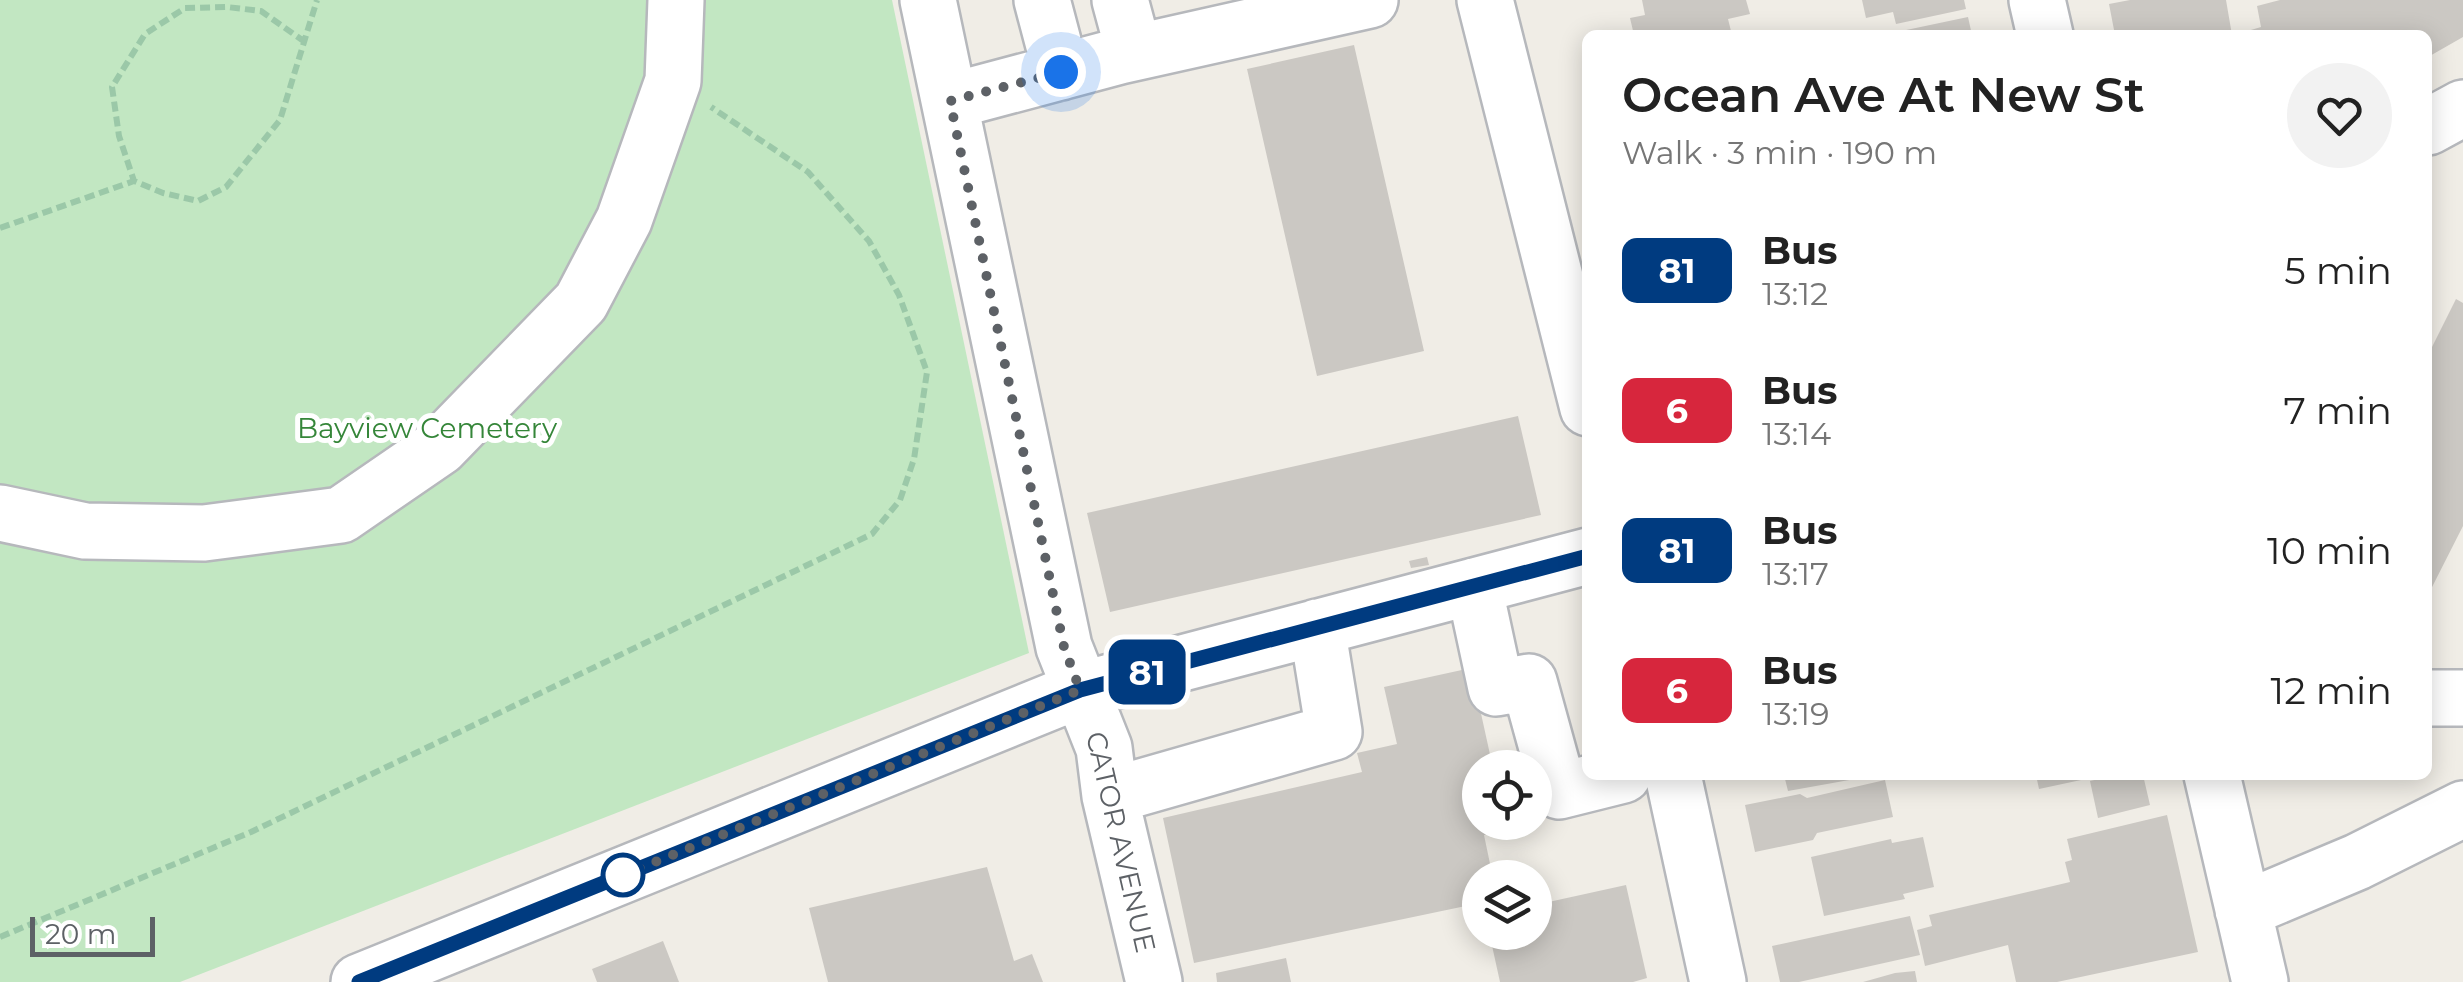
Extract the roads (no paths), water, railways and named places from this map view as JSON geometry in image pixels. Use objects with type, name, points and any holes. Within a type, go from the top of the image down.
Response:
[{"type":"street","points":[[0,513],[85,531],[204,533],[340,514],[440,447],[581,302],[624,220],[673,81],[676,0]]},
{"type":"street","name":"CATOR AVENUE","points":[[928,0],[1064,647],[1104,748],[1110,796],[1154,982]]},
{"type":"street","points":[[1042,0],[1061,72]]},
{"type":"street","points":[[1120,0],[1134,52]]},
{"type":"street","points":[[950,101],[1134,52],[1370,0]]},
{"type":"street","points":[[1485,0],[1582,384]]},
{"type":"street","points":[[2038,0],[2044,30]]},
{"type":"street","points":[[2432,125],[2463,108]]},
{"type":"street","points":[[359,982],[420,971],[1080,690],[1582,558]]},
{"type":"street","points":[[1474,586],[1496,688],[1530,682],[1560,791],[1603,780]]},
{"type":"street","points":[[1110,796],[1334,732],[1317,627]]},
{"type":"street","points":[[2432,698],[2463,698]]},
{"type":"street","points":[[1674,780],[1718,982]]},
{"type":"street","points":[[2213,780],[2260,982]]},
{"type":"street","points":[[2243,910],[2358,862],[2463,809]]},
{"type":"park label","name":"Bayview Cemetery","points":[[427,428]]}]
